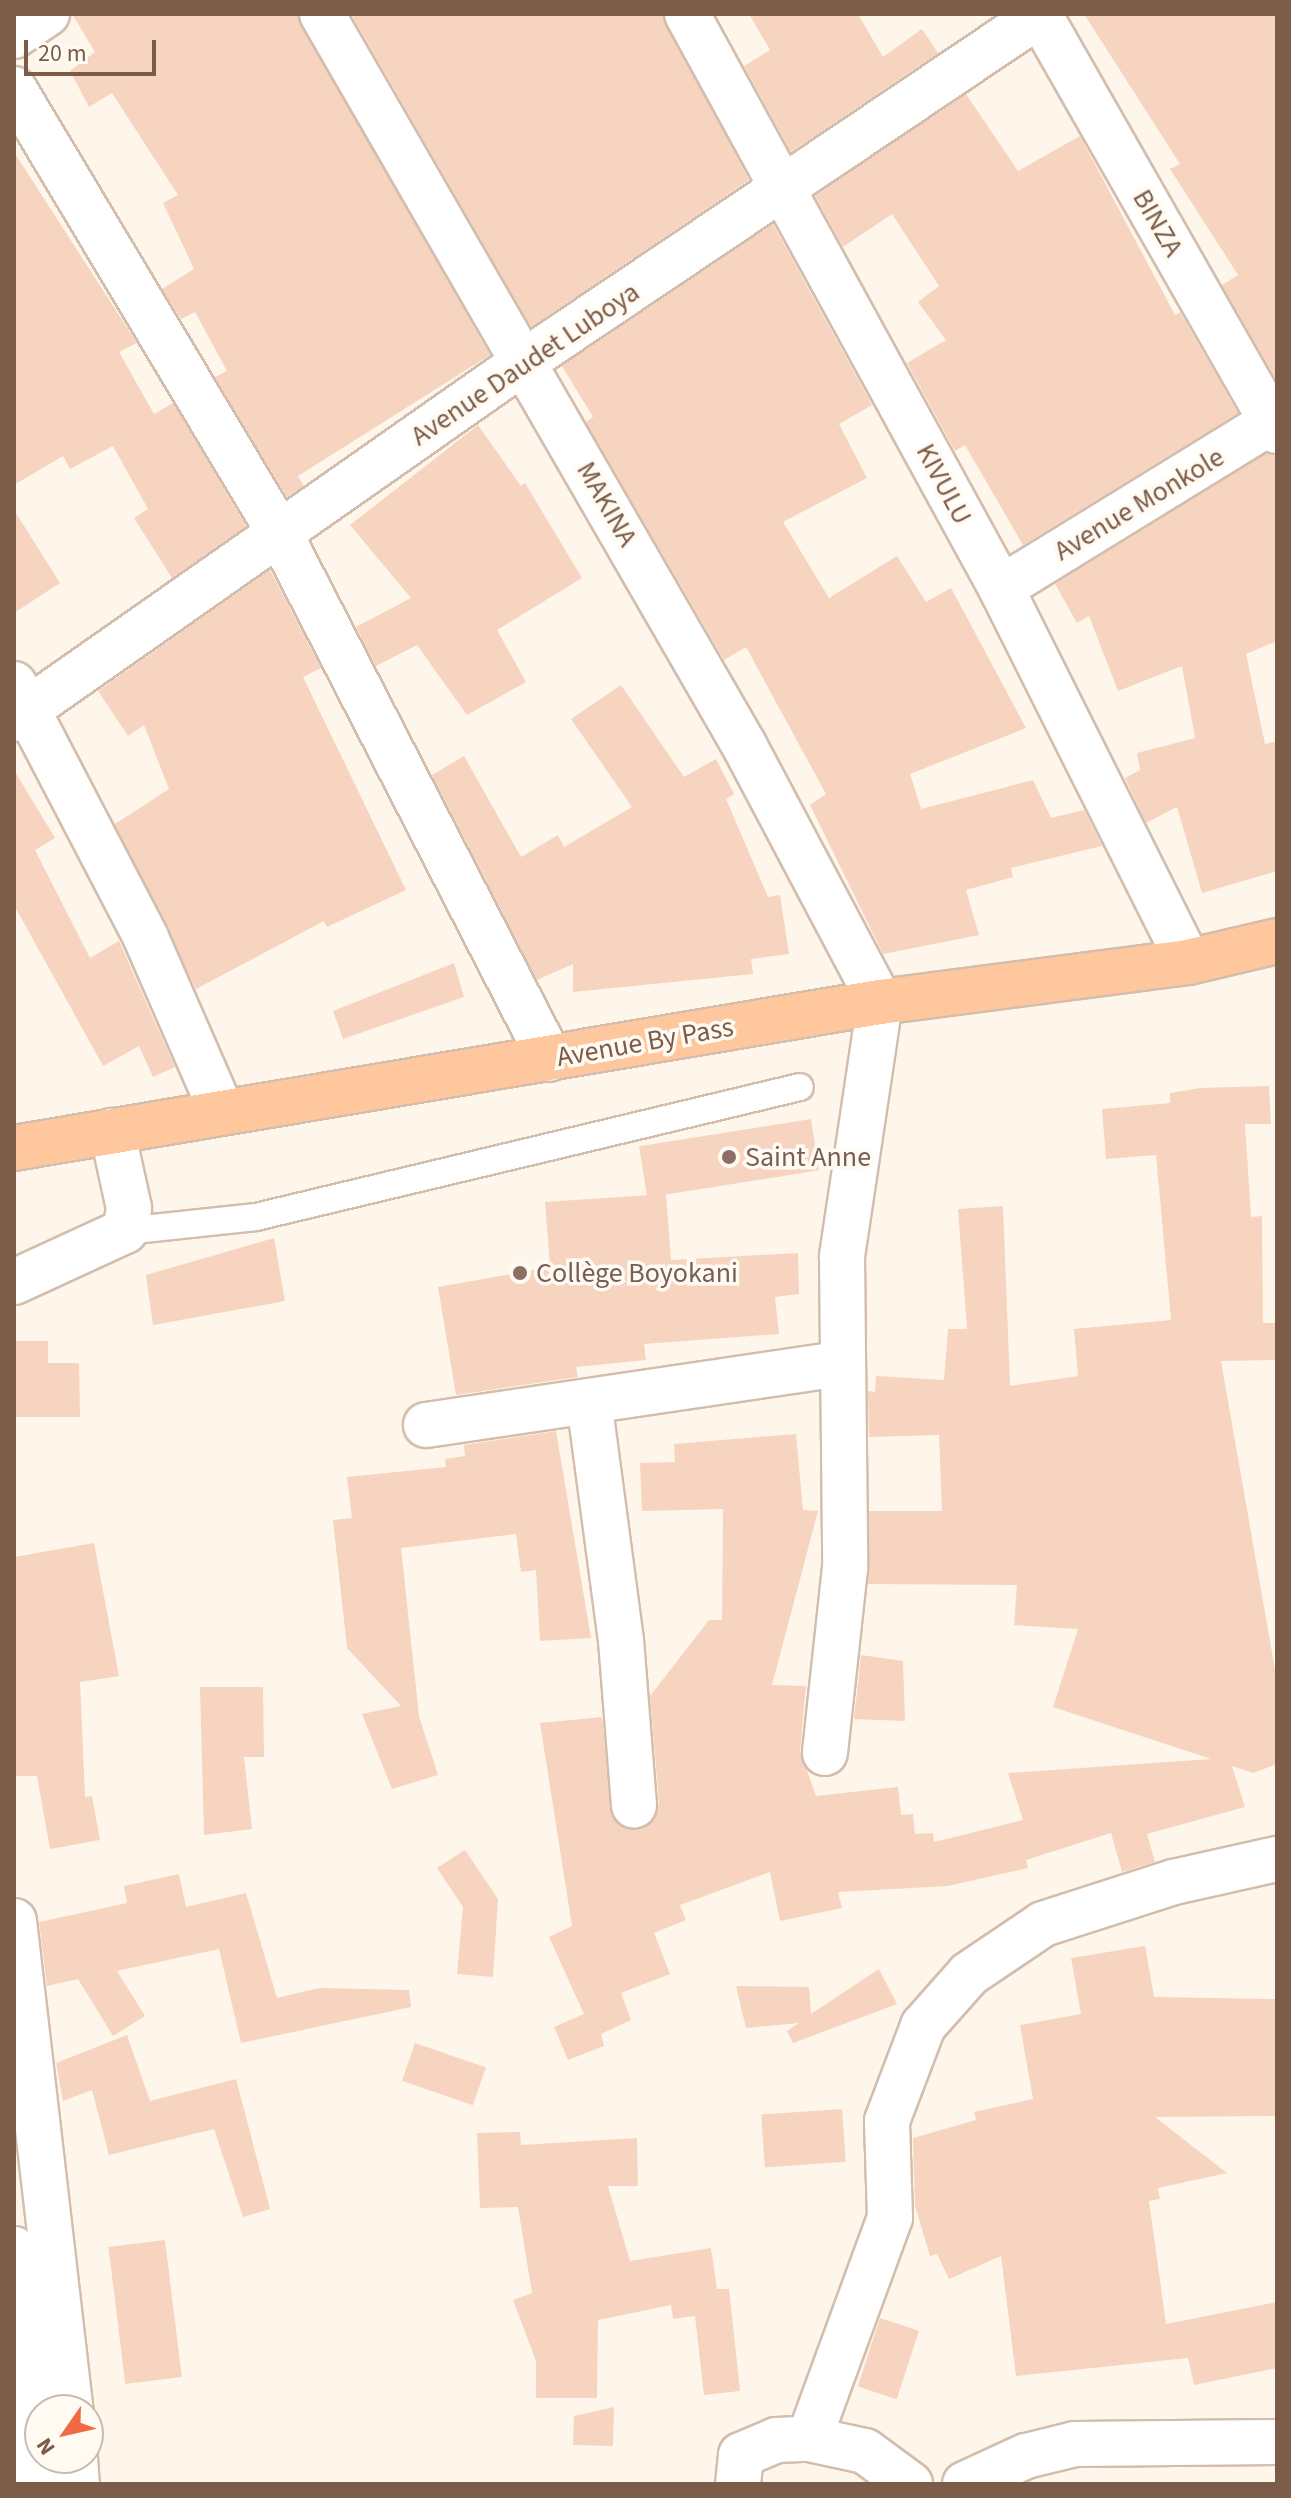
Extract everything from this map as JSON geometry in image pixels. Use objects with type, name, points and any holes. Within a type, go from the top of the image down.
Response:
[{"type":"highway","name":"Avenue By Pass","points":[[14,1148],[221,1110],[550,1059],[880,1002],[1188,962],[1277,941]]},
{"type":"street","points":[[14,36],[47,14]]},
{"type":"street","name":"MAKINA","points":[[322,14],[525,361],[880,1002]]},
{"type":"street","name":"KIVULU","points":[[687,14],[1001,588],[1188,962]]},
{"type":"street","name":"Avenue Daudet Luboya","points":[[19,704],[280,534],[525,361],[785,189],[1040,14]]},
{"type":"street","name":"BINZA","points":[[1040,14],[1275,424]]},
{"type":"street","points":[[14,89],[280,534],[550,1059]]},
{"type":"street","name":"Avenue Monkole","points":[[1001,588],[1275,424]]},
{"type":"street","points":[[19,704],[146,938],[221,1110]]},
{"type":"street","points":[[825,1753],[845,1568],[839,1364],[842,1256],[880,1002]]},
{"type":"street","points":[[14,1282],[125,1231],[129,1208],[112,1131]]},
{"type":"street","points":[[426,1425],[839,1364]]},
{"type":"street","points":[[589,1401],[621,1640],[634,1805]]},
{"type":"street","points":[[809,2439],[890,2218],[887,2121],[923,2026],[969,1974],[1043,1924],[1174,1882],[1277,1859]]},
{"type":"street","points":[[14,1921],[69,2394]]},
{"type":"street","points":[[14,2249],[20,2356],[33,2484]]},
{"type":"street","points":[[738,2484],[741,2455],[776,2440],[809,2439],[865,2451],[910,2484]]},
{"type":"street","points":[[965,2484],[1026,2456],[1075,2444],[1277,2442]]},
{"type":"lane","points":[[125,1231],[256,1217],[800,1087]]},
{"type":"building","points":[[72,14],[297,14],[490,355],[298,476],[304,486],[287,497],[215,377],[227,371],[195,312],[181,319],[162,289],[194,269],[163,203],[178,195],[112,93],[89,107],[70,71],[95,52]]},
{"type":"building","points":[[351,14],[662,14],[749,180],[531,327]]},
{"type":"building","points":[[749,14],[858,14],[883,57],[922,29],[938,53],[791,152],[744,66],[770,50]]},
{"type":"building","points":[[1084,14],[1277,14],[1277,381],[1222,285],[1238,275],[1170,169],[1180,164]]},
{"type":"building","points":[[966,94],[1018,171],[1080,136],[1175,315],[1180,312],[1238,413],[1023,545],[965,445],[955,451],[907,363],[946,340],[918,302],[939,286],[892,214],[843,247],[815,196]]},
{"type":"building","points":[[14,152],[137,343],[119,352],[154,414],[173,403],[246,526],[172,578],[134,518],[148,509],[113,446],[70,469],[63,456],[14,485]]},
{"type":"building","points":[[773,224],[872,405],[839,424],[867,478],[783,522],[829,598],[897,556],[926,602],[951,588],[1026,728],[910,774],[921,809],[1033,780],[1051,818],[1084,810],[1102,846],[1011,868],[1013,877],[966,890],[979,935],[883,954],[810,805],[826,794],[746,647],[724,660],[586,422],[593,417],[562,366]]},
{"type":"building","points":[[478,425],[521,486],[525,483],[582,578],[497,630],[526,682],[467,715],[417,645],[376,666],[356,627],[411,598],[350,525]]},
{"type":"building","points":[[1267,453],[1277,456],[1277,641],[1246,654],[1265,744],[1277,741],[1277,871],[1202,893],[1177,807],[1146,823],[1125,778],[1140,770],[1137,753],[1195,738],[1182,666],[1118,691],[1089,616],[1077,623],[1055,584]]},
{"type":"building","points":[[14,510],[60,583],[14,613]]},
{"type":"building","points":[[270,570],[321,668],[303,677],[406,890],[327,927],[324,921],[196,989],[115,824],[169,789],[144,725],[128,736],[98,691]]},
{"type":"building","points":[[621,685],[684,777],[716,759],[734,794],[726,799],[768,897],[780,895],[789,954],[751,959],[753,974],[573,992],[573,964],[537,980],[432,775],[464,756],[521,857],[558,835],[564,847],[632,807],[571,719]]},
{"type":"building","points":[[14,770],[55,838],[35,850],[90,958],[119,941],[175,1067],[153,1077],[139,1046],[103,1066],[14,905]]},
{"type":"building","points":[[454,963],[464,997],[343,1039],[333,1011]]},
{"type":"building","points":[[1269,1086],[1271,1124],[1245,1124],[1251,1217],[1262,1216],[1263,1323],[1277,1323],[1277,1360],[1221,1361],[1277,1681],[1277,1764],[1253,1773],[1232,1766],[1245,1807],[1147,1834],[1155,1862],[1122,1872],[1111,1833],[1026,1860],[1028,1868],[948,1886],[838,1892],[842,1908],[780,1921],[770,1872],[680,1905],[686,1920],[654,1933],[670,1974],[621,1993],[631,2020],[601,2034],[604,2046],[568,2060],[554,2027],[584,2014],[549,1937],[572,1926],[540,1723],[602,1717],[613,1818],[635,1830],[649,1825],[659,1803],[650,1696],[709,1620],[722,1620],[723,1509],[642,1511],[640,1463],[675,1462],[674,1444],[796,1434],[803,1510],[818,1511],[772,1685],[806,1686],[800,1751],[816,1796],[898,1787],[901,1815],[913,1814],[915,1834],[933,1833],[934,1842],[1023,1820],[1008,1773],[1211,1759],[1053,1707],[1078,1629],[1014,1625],[1017,1585],[868,1584],[869,1511],[942,1511],[939,1435],[869,1437],[868,1391],[875,1392],[876,1376],[944,1380],[948,1329],[967,1329],[958,1209],[1003,1206],[1010,1386],[1078,1376],[1074,1329],[1171,1320],[1156,1155],[1106,1159],[1102,1109],[1170,1103],[1170,1093],[1200,1088]]},
{"type":"building","name":"Saint Anne","points":[[811,1119],[819,1170],[647,1198],[639,1146]]},
{"type":"building","points":[[666,1194],[671,1260],[798,1253],[799,1294],[775,1297],[779,1334],[644,1344],[646,1360],[576,1367],[578,1377],[456,1395],[438,1287],[550,1267],[545,1202]]},
{"type":"building","points":[[274,1238],[285,1301],[153,1325],[146,1275]]},
{"type":"building","points":[[14,1341],[48,1341],[48,1363],[79,1363],[80,1417],[14,1417]]},
{"type":"building","points":[[556,1431],[591,1638],[540,1641],[536,1570],[521,1572],[516,1534],[401,1548],[419,1716],[438,1775],[392,1789],[362,1714],[401,1706],[347,1648],[333,1520],[352,1518],[347,1477],[446,1467],[445,1459],[465,1456],[464,1445]]},
{"type":"building","points":[[94,1543],[119,1676],[80,1682],[85,1797],[92,1796],[100,1840],[50,1849],[37,1776],[14,1776],[14,1557]]},
{"type":"building","points":[[861,1655],[903,1661],[905,1721],[854,1719]]},
{"type":"building","points":[[200,1687],[263,1687],[264,1757],[244,1757],[252,1829],[204,1835]]},
{"type":"building","points":[[465,1850],[498,1899],[493,1977],[457,1974],[463,1907],[437,1868]]},
{"type":"building","points":[[179,1874],[186,1907],[246,1893],[277,1998],[319,1988],[409,1990],[411,2007],[241,2043],[219,1949],[117,1971],[145,2016],[113,2036],[78,1979],[47,1986],[39,1922],[127,1903],[124,1886]]},
{"type":"building","points":[[1145,1946],[1154,1997],[1277,1999],[1277,2116],[1155,2117],[1227,2173],[1158,2188],[1160,2199],[1149,2201],[1166,2324],[1277,2302],[1277,2368],[1194,2385],[1188,2358],[1016,2376],[1001,2256],[949,2279],[937,2254],[930,2256],[915,2206],[913,2138],[976,2120],[974,2112],[1033,2099],[1020,2025],[1081,2014],[1071,1958]]},
{"type":"building","points":[[879,1969],[897,2004],[793,2043],[787,2031],[799,2023],[746,2028],[736,1986],[809,1987],[811,2014]]},
{"type":"building","points":[[127,2035],[150,2101],[236,2079],[270,2209],[243,2217],[214,2129],[109,2155],[92,2090],[63,2101],[56,2063]]},
{"type":"building","points":[[415,2043],[486,2067],[473,2105],[402,2081]]},
{"type":"building","points":[[842,2109],[846,2162],[765,2168],[761,2115]]},
{"type":"building","points":[[520,2132],[521,2145],[637,2138],[638,2186],[608,2186],[630,2261],[711,2248],[717,2289],[729,2289],[740,2391],[704,2395],[695,2316],[673,2319],[671,2305],[598,2320],[597,2398],[536,2398],[536,2361],[513,2300],[532,2293],[518,2207],[480,2208],[477,2133]]},
{"type":"building","points":[[165,2240],[182,2377],[125,2384],[108,2247]]},
{"type":"building","points":[[880,2318],[919,2331],[897,2399],[858,2386]]},
{"type":"building","points":[[614,2407],[613,2446],[573,2445],[574,2416]]},
{"type":"place","name":"Saint Anne","points":[[729,1157]]},
{"type":"place","name":"Collège Boyokani","points":[[520,1273]]}]
